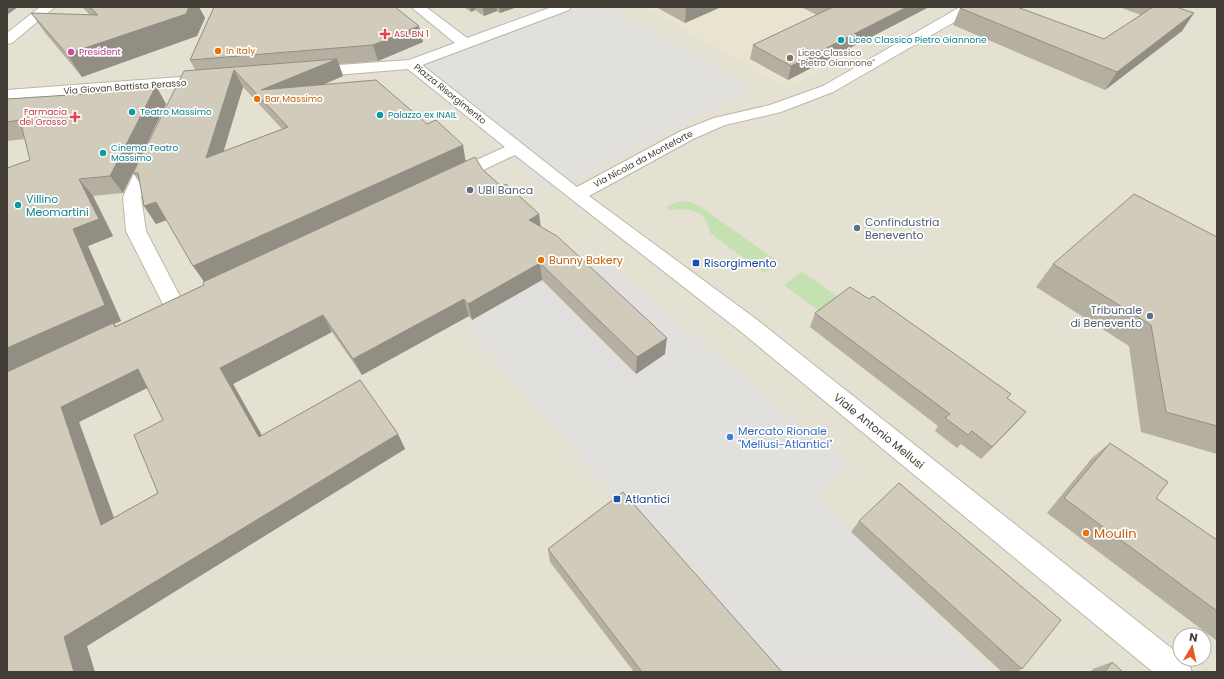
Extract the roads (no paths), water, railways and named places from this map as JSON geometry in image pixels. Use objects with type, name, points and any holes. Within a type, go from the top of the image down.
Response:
[{"type":"street","points":[[7,40],[48,7]]},
{"type":"street","points":[[418,7],[466,44]]},
{"type":"street","name":"Piazza Risorgimento","points":[[411,64],[564,7]]},
{"type":"street","name":"Via Nicola da Monteforte","points":[[576,195],[687,135],[720,121],[775,109],[828,88],[970,7]]},
{"type":"street","points":[[7,24],[27,23]]},
{"type":"street","points":[[300,73],[411,64]]},
{"type":"street","name":"Piazza Risorgimento","points":[[411,64],[576,195]]},
{"type":"street","points":[[178,101],[189,76]]},
{"type":"street","name":"Via Giovan Battista Perasso","points":[[7,95],[189,76],[220,79]]},
{"type":"street","points":[[159,141],[132,197],[136,230],[175,308]]},
{"type":"street","points":[[433,187],[517,148]]},
{"type":"street","name":"Viale Antonio Mellusi","points":[[576,195],[748,325],[1177,672]]},
{"type":"place","name":"ASL BN 1","points":[[385,34]]},
{"type":"place","name":"Liceo Classico Pietro Giannone","points":[[841,40]]},
{"type":"place","name":"In Italy","points":[[218,51]]},
{"type":"place","name":"President","points":[[71,52]]},
{"type":"place","name":"Liceo Classico \"Pietro Giannone\"","points":[[790,58]]},
{"type":"place","name":"Bar Massimo","points":[[257,99]]},
{"type":"place","name":"Teatro Massimo","points":[[132,112]]},
{"type":"place","name":"Palazzo ex INAIL","points":[[380,115]]},
{"type":"place","name":"Farmacia del Grosso","points":[[75,117]]},
{"type":"place","name":"Cinema Teatro Massimo","points":[[103,153]]},
{"type":"place","name":"UBI Banca","points":[[470,190]]},
{"type":"place","name":"Villino Meomartini","points":[[18,205]]},
{"type":"place","name":"Confindustria Benevento","points":[[857,228]]},
{"type":"place","name":"Bunny Bakery","points":[[541,260]]},
{"type":"place","name":"Risorgimento","points":[[696,263]]},
{"type":"place","name":"Tribunale di Benevento","points":[[1150,316]]},
{"type":"place","name":"Mercato Rionale \"Mellusi-Atlantici\"","points":[[730,437]]},
{"type":"place","name":"Atlantici","points":[[617,499]]},
{"type":"place","name":"Moulin","points":[[1086,533]]}]
